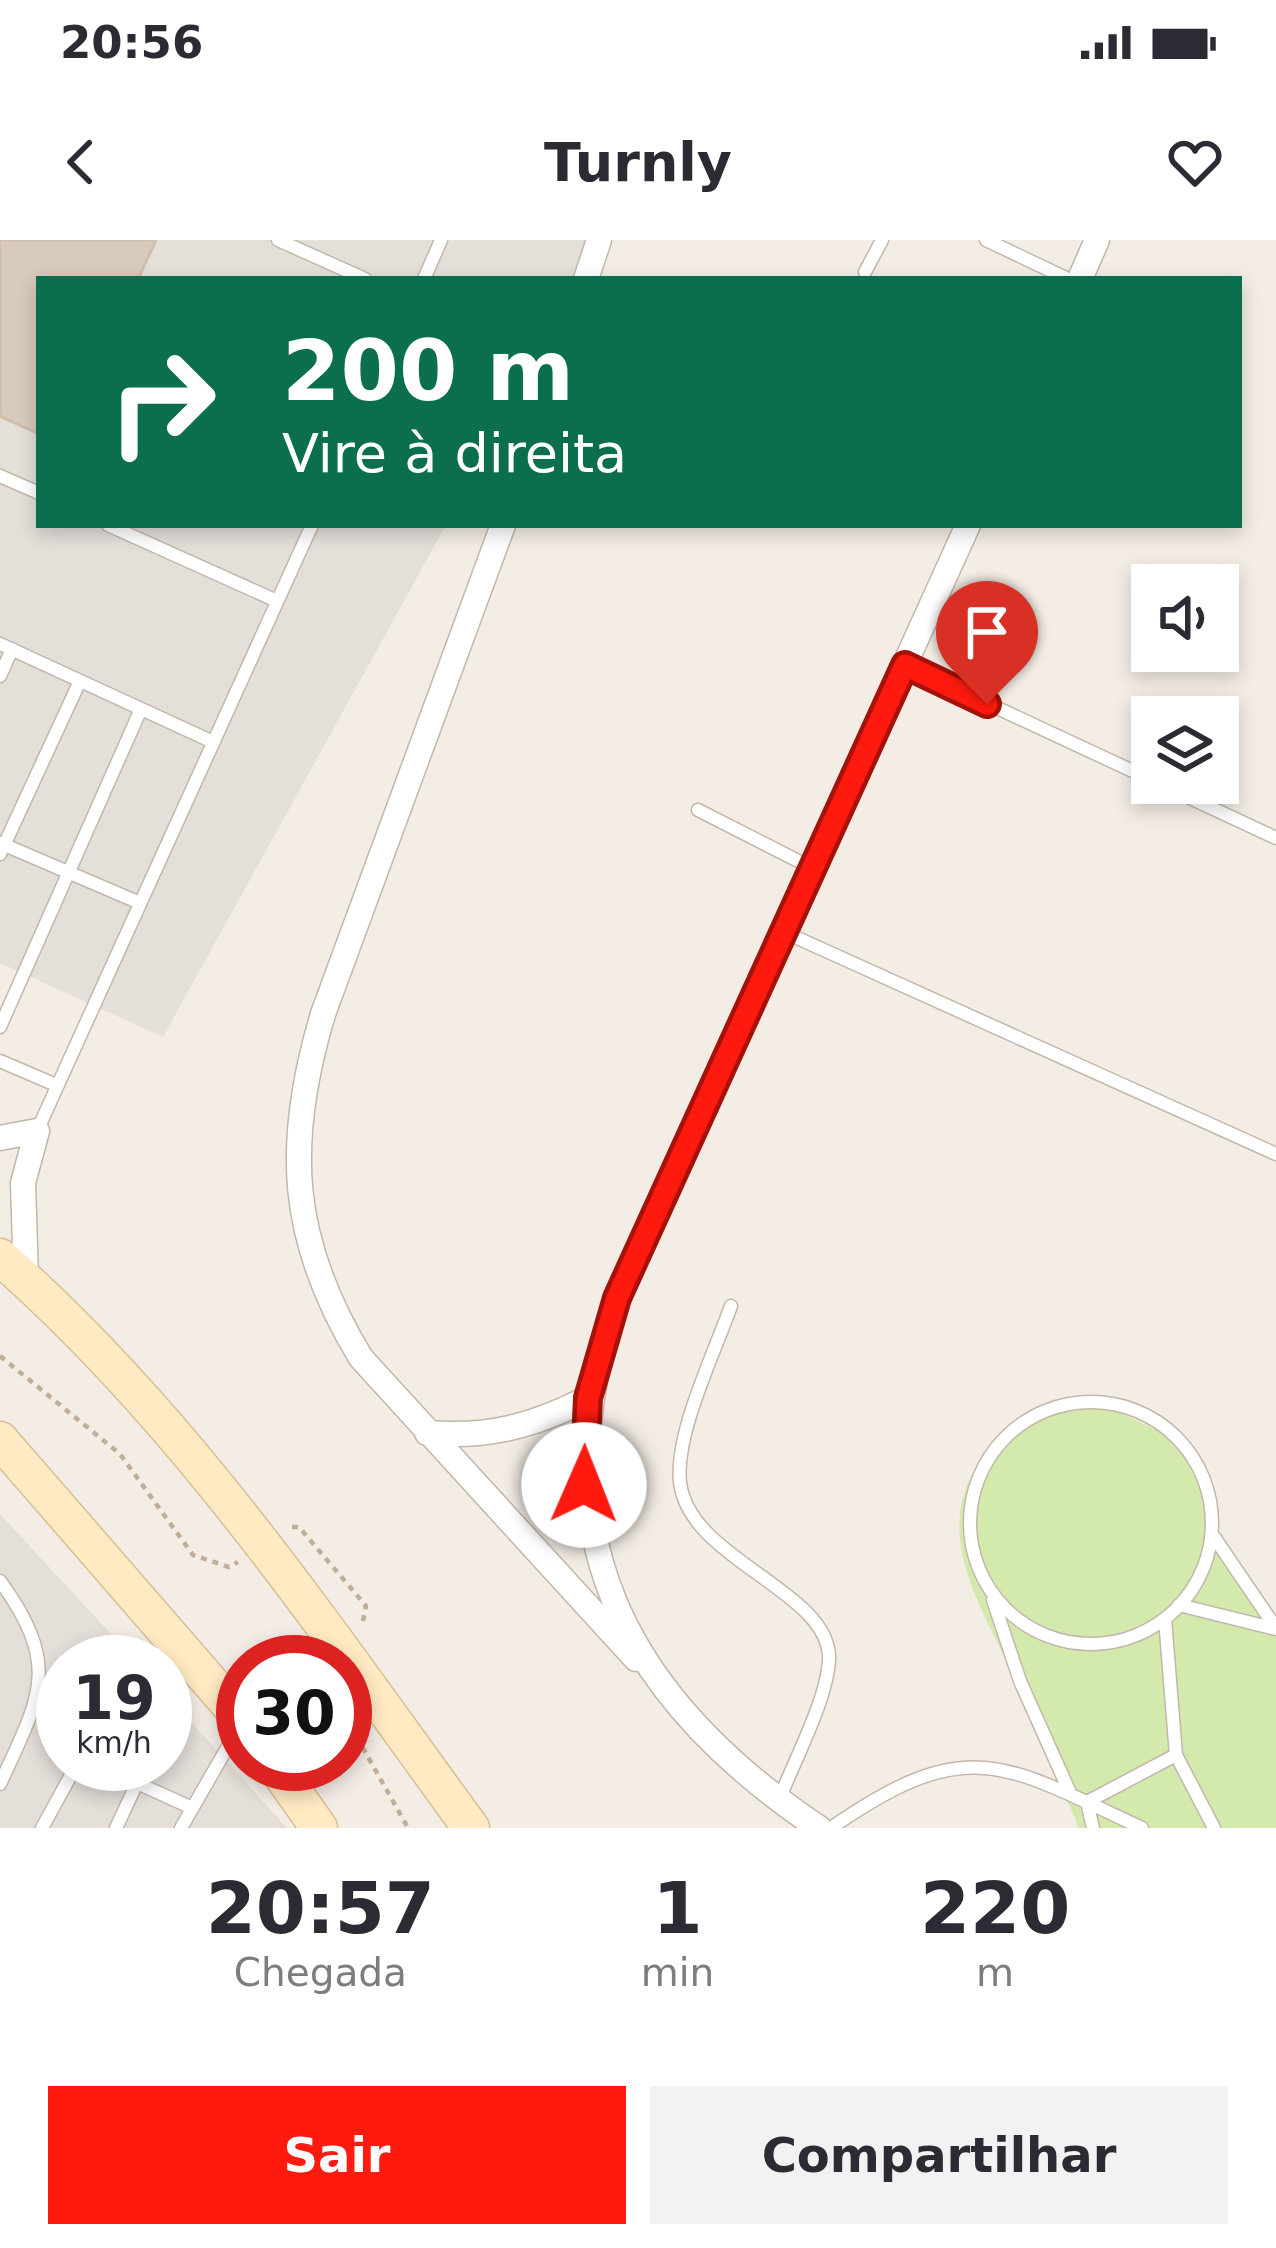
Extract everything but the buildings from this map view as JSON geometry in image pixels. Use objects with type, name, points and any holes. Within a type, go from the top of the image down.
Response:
[{"type":"main road","points":[[13,1268],[129,1380],[292,1586],[471,1828]]},
{"type":"main road","points":[[0,1440],[216,1689]]},
{"type":"main road","points":[[293,1791],[319,1828]]},
{"type":"street","points":[[587,276],[599,240]]},
{"type":"street","points":[[1081,276],[1097,240]]},
{"type":"street","points":[[502,528],[303,1079],[296,1137],[300,1202],[330,1307],[362,1358],[724,1753],[779,1801],[820,1828]]},
{"type":"street","points":[[654,1679],[604,1568],[592,1528],[584,1485],[588,1398],[617,1298],[967,528]]},
{"type":"street","points":[[0,1138],[37,1131],[23,1183],[13,1268]]},
{"type":"street","points":[[428,1433],[467,1436],[513,1430],[588,1398]]},
{"type":"lane","points":[[278,240],[358,276]]},
{"type":"lane","points":[[425,276],[441,240]]},
{"type":"lane","points":[[865,272],[882,240]]},
{"type":"lane","points":[[986,240],[1062,276]]},
{"type":"lane","points":[[0,476],[36,493]]},
{"type":"lane","points":[[116,528],[277,602]]},
{"type":"lane","points":[[37,1131],[311,528]]},
{"type":"lane","points":[[0,676],[6,646],[213,742]]},
{"type":"lane","points":[[905,665],[1131,771]]},
{"type":"lane","points":[[80,680],[1,847],[140,903]]},
{"type":"lane","points":[[0,1027],[65,871],[141,709]]},
{"type":"lane","points":[[1203,804],[1276,838]]},
{"type":"lane","points":[[698,810],[813,868]]},
{"type":"lane","points":[[784,932],[1276,1154]]},
{"type":"lane","points":[[0,1061],[56,1085]]},
{"type":"lane","points":[[731,1306],[683,1444],[680,1488],[704,1531],[815,1622],[828,1647],[826,1676],[779,1801]]},
{"type":"lane","points":[[991,1593],[1042,1634],[1073,1643],[1106,1643],[1137,1635],[1166,1618],[1180,1605],[1207,1560],[1212,1534],[1210,1501],[1199,1469],[1168,1431],[1125,1407],[1092,1402],[1059,1406],[1028,1419],[1002,1440],[983,1467],[972,1498],[969,1531],[976,1563],[991,1593],[1020,1682],[1071,1795]]},
{"type":"lane","points":[[1212,1534],[1276,1629]]},
{"type":"lane","points":[[0,1582],[38,1646],[40,1682],[0,1784]]},
{"type":"lane","points":[[1180,1605],[1276,1629]]},
{"type":"lane","points":[[1166,1618],[1176,1755],[1214,1828]]},
{"type":"lane","points":[[1088,1802],[1176,1755]]},
{"type":"lane","points":[[181,1828],[216,1764]]},
{"type":"lane","points":[[831,1828],[904,1780],[954,1766],[1011,1772],[1142,1828]]},
{"type":"lane","points":[[42,1828],[62,1791]]},
{"type":"lane","points":[[116,1828],[133,1791]]},
{"type":"lane","points":[[155,1791],[190,1807]]},
{"type":"lane","points":[[1088,1802],[1093,1828]]},
{"type":"path","points":[[372,1764],[407,1828]]},
{"type":"shaded area","points":[[0,240],[604,240],[584,276],[36,276],[36,528],[444,528],[163,1037],[0,963]]},
{"type":"shaded area","points":[[0,1514],[112,1635],[36,1635],[36,1791],[192,1791],[192,1723],[216,1749],[216,1791],[254,1791],[287,1828],[0,1828]]},
{"type":"green space","points":[[1074,1404],[1106,1406],[1163,1433],[1185,1458],[1200,1487],[1206,1518],[1276,1623],[1276,1828],[1079,1828],[976,1596],[961,1547],[960,1520],[973,1472],[987,1453],[1026,1422]]},
{"type":"route","points":[[584,1485],[588,1398],[617,1298],[905,665],[987,704]]}]
